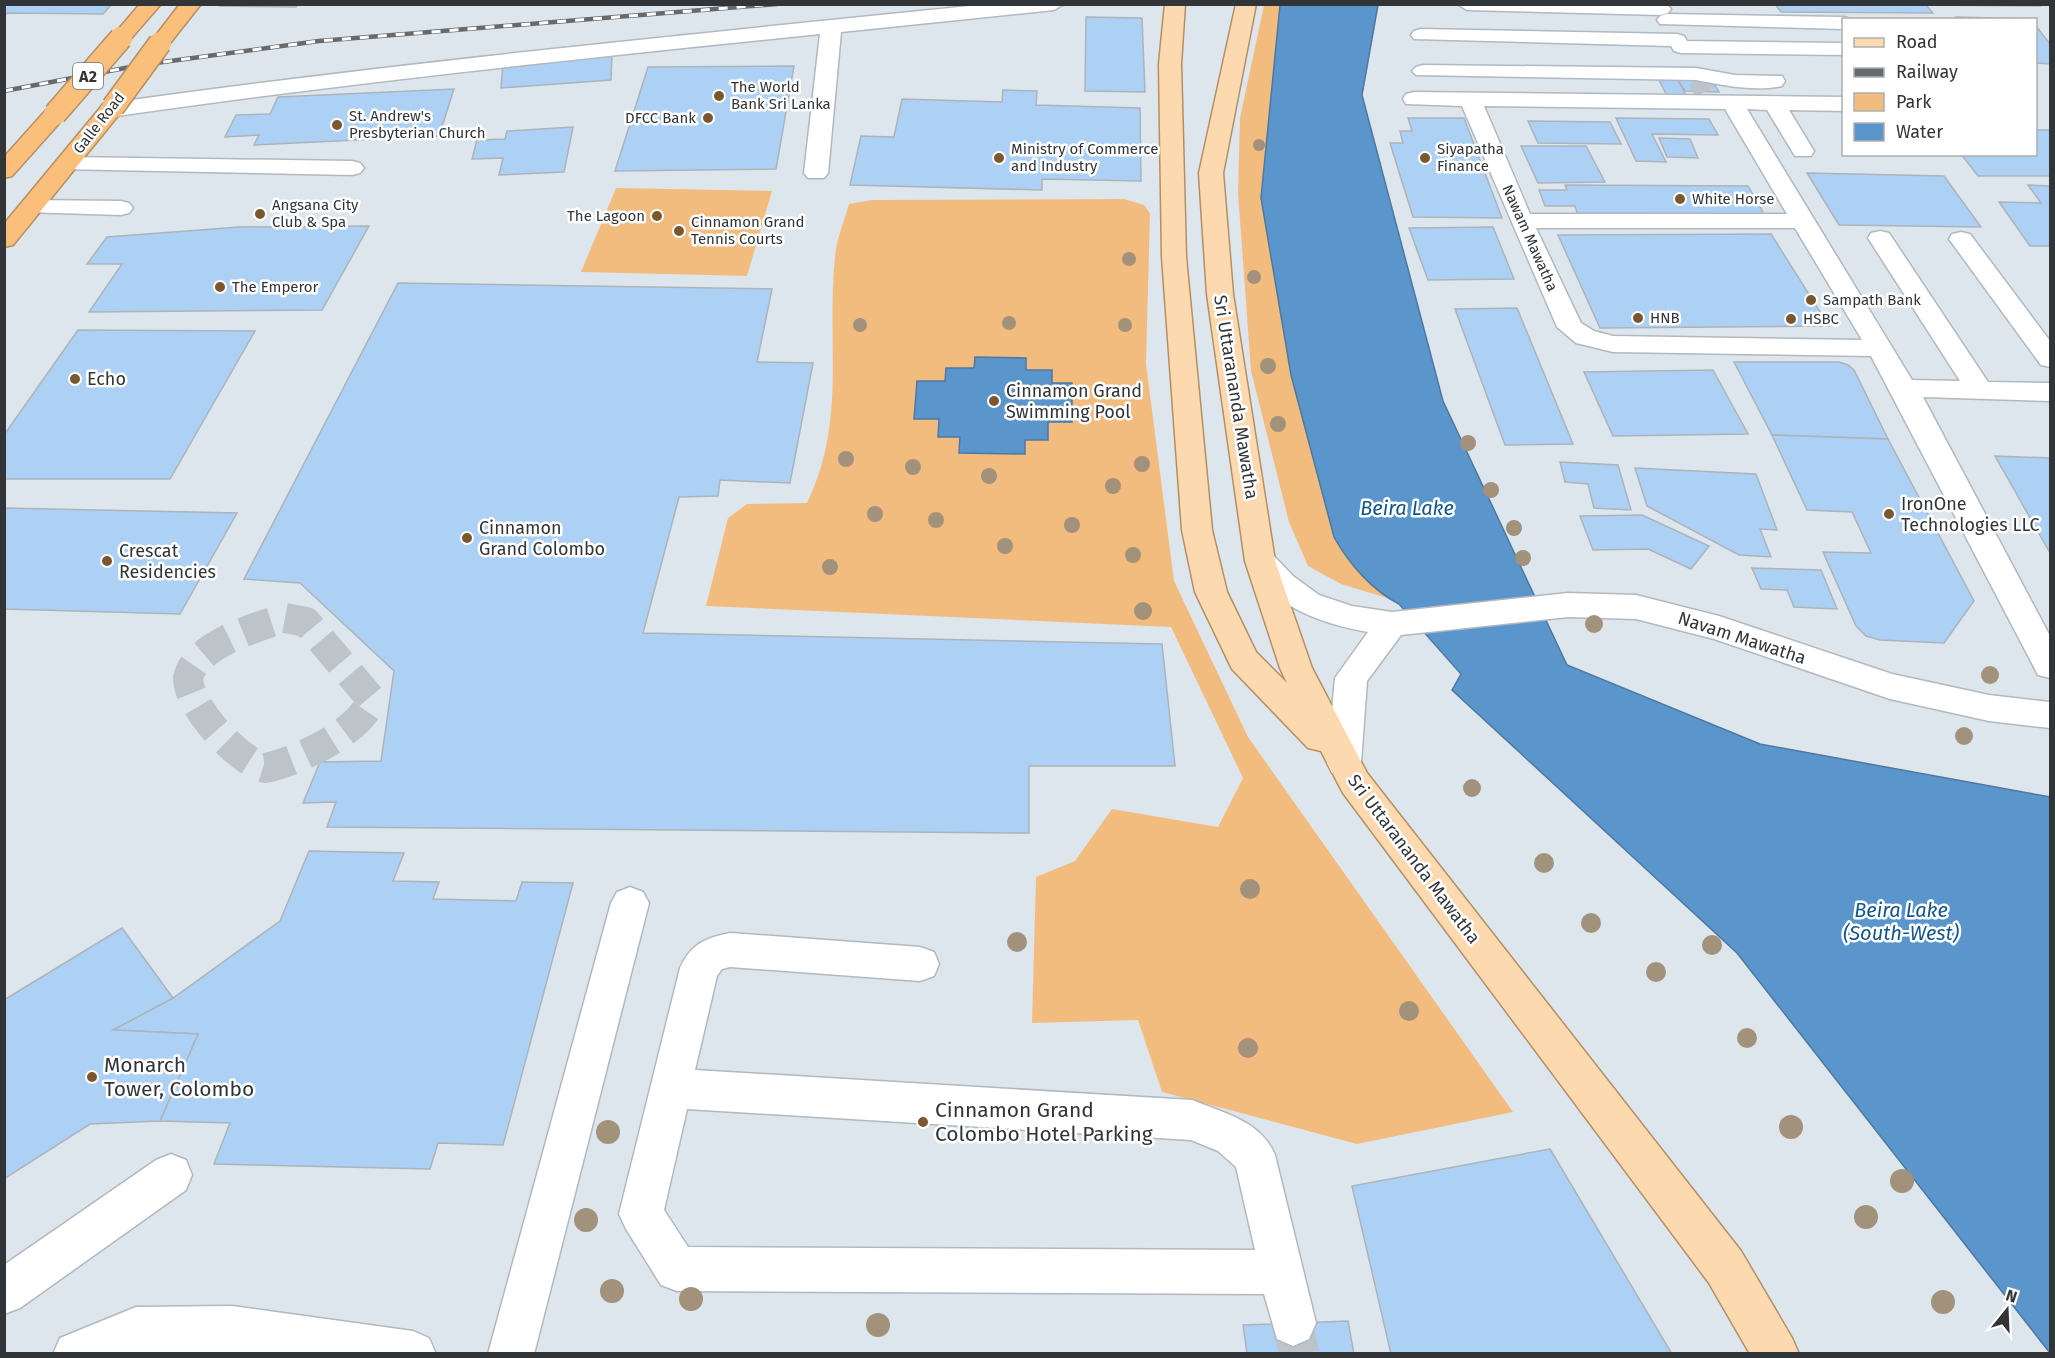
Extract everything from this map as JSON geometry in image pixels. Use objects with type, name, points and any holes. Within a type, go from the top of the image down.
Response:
[{"type":"highway","name":"A2","points":[[4,171],[150,4]]},
{"type":"highway","name":"Galle Road","points":[[4,240],[68,164],[87,136],[191,4]]},
{"type":"highway","points":[[32,137],[87,136]]},
{"type":"main road","points":[[1175,4],[1170,64],[1174,257],[1197,530],[1211,592],[1244,660],[1344,763]]},
{"type":"main road","name":"Sri Uttarananda Mawatha","points":[[1246,4],[1210,173],[1220,294],[1260,561],[1296,668],[1344,763],[1362,793],[1725,1267],[1776,1353]]},
{"type":"street","points":[[111,108],[301,83],[1054,4]]},
{"type":"street","points":[[1467,4],[1662,11],[1842,23]]},
{"type":"street","points":[[1662,11],[1708,91],[1804,221],[1881,348],[2050,666]]},
{"type":"street","points":[[816,173],[831,26]]},
{"type":"street","points":[[1421,35],[1842,49]]},
{"type":"street","points":[[1423,71],[1708,91],[1775,104],[1841,108]]},
{"type":"street","points":[[1414,99],[1470,100],[1708,91],[1735,81],[1790,81]]},
{"type":"street","name":"Nawam Mawatha","points":[[1470,100],[1521,221],[1570,327],[1585,337],[1613,344],[1881,348]]},
{"type":"street","points":[[1775,104],[1803,151]]},
{"type":"street","points":[[68,164],[351,168]]},
{"type":"street","points":[[32,207],[121,208]]},
{"type":"street","points":[[1521,221],[1804,221]]},
{"type":"street","points":[[1880,238],[1980,390]]},
{"type":"street","points":[[1961,239],[2050,359]]},
{"type":"street","points":[[1904,388],[2050,392]]},
{"type":"street","name":"Navam Mawatha","points":[[1260,561],[1282,584],[1308,603],[1350,617],[1402,623],[1568,605],[1636,607],[1719,628],[1890,686],[1989,708],[2050,715]]},
{"type":"street","points":[[1344,763],[1351,678],[1402,623]]},
{"type":"street","points":[[511,1353],[630,903]]},
{"type":"street","points":[[920,964],[730,950],[711,954],[699,969],[641,1214],[677,1269],[1282,1272]]},
{"type":"street","points":[[670,1088],[1192,1120],[1233,1137],[1254,1155],[1293,1323]]},
{"type":"street","points":[[4,1292],[171,1175]]},
{"type":"street","points":[[76,1353],[136,1330],[220,1329],[412,1353]]},
{"type":"green space","points":[[1264,5],[1280,5],[1261,198],[1344,555],[1387,598],[1341,584],[1308,566],[1289,522],[1251,371],[1238,193],[1240,118]]},
{"type":"green space","name":"Cinnamon Grand Tennis Courts","points":[[616,188],[772,191],[747,276],[581,272]]},
{"type":"green space","points":[[1124,199],[1144,205],[1150,213],[1146,364],[1174,581],[1248,737],[1513,1112],[1357,1144],[1162,1092],[1138,1020],[1032,1023],[1036,877],[1075,861],[1112,809],[1218,827],[1243,778],[1171,627],[706,606],[728,518],[747,504],[807,503],[819,472],[827,442],[831,412],[836,251],[849,204],[872,200]]},
{"type":"water","name":"Beira Lake (South-West)","points":[[1280,5],[1378,5],[1362,95],[1443,401],[1567,665],[1760,744],[2050,797],[2050,1353],[1737,953],[1452,690],[1461,674],[1399,604],[1380,592],[1362,575],[1346,557],[1334,537],[1291,375],[1261,198]]},
{"type":"water","name":"Cinnamon Grand Swimming Pool","points":[[975,357],[1026,358],[1026,370],[1052,370],[1052,383],[1072,383],[1072,422],[1048,422],[1048,440],[1025,440],[1025,454],[959,453],[960,437],[938,437],[939,419],[914,419],[917,381],[945,381],[946,368],[974,368]]},
{"type":"building","points":[[4,4],[112,4],[103,14],[8,13],[4,16]]},
{"type":"building","points":[[222,4],[298,4],[296,7],[220,6]]},
{"type":"building","points":[[1775,4],[2039,4],[2040,6],[1926,5],[1933,13],[1781,12]]},
{"type":"building","points":[[1086,17],[1142,18],[1145,92],[1085,91]]},
{"type":"building","points":[[2037,27],[2050,44],[2050,64],[2037,63]]},
{"type":"building","points":[[612,54],[611,80],[501,88],[503,63]]},
{"type":"building","name":"DFCC Bank","points":[[794,66],[776,169],[615,171],[648,67]]},
{"type":"building","points":[[1659,80],[1678,80],[1687,97],[1667,96]]},
{"type":"building","points":[[1678,80],[1712,80],[1719,92],[1685,91]]},
{"type":"building","name":"St. Andrew's Presbyterian Church","points":[[454,89],[439,136],[254,145],[259,135],[225,137],[236,115],[270,114],[278,97]]},
{"type":"building","name":"Ministry of Commerce and Industry","points":[[1003,90],[1037,91],[1036,105],[1140,108],[1141,181],[1042,179],[1042,190],[850,185],[861,136],[894,137],[902,99],[1002,102]]},
{"type":"building","points":[[1408,118],[1464,118],[1502,218],[1413,217],[1390,143],[1403,143],[1400,131],[1412,131]]},
{"type":"building","points":[[1616,118],[1709,119],[1718,135],[1652,134],[1666,162],[1636,161]]},
{"type":"building","points":[[1528,121],[1610,122],[1621,144],[1538,143]]},
{"type":"building","points":[[573,127],[564,172],[499,175],[503,158],[472,159],[477,140],[505,139],[507,131]]},
{"type":"building","points":[[2037,130],[2050,130],[2050,176],[1978,176],[1963,156],[2037,156]]},
{"type":"building","points":[[1659,138],[1690,139],[1698,158],[1667,157]]},
{"type":"building","points":[[1521,146],[1586,146],[1605,182],[1538,183]]},
{"type":"building","points":[[1807,173],[1944,176],[1981,227],[1839,225]]},
{"type":"building","points":[[1565,185],[1748,186],[1764,214],[1577,213],[1575,206],[1545,206],[1539,190],[1567,190]]},
{"type":"building","points":[[2028,185],[2050,186],[2050,246],[2030,246],[1999,202],[2041,203]]},
{"type":"building","name":"The Emperor","points":[[369,226],[322,310],[89,312],[122,264],[87,264],[107,237],[239,227]]},
{"type":"building","points":[[1493,227],[1514,279],[1428,280],[1409,228]]},
{"type":"building","points":[[1771,234],[1829,326],[1600,328],[1558,235]]},
{"type":"building","name":"Cinnamon Grand Colombo","points":[[398,283],[772,289],[757,362],[813,363],[790,483],[720,480],[718,496],[679,497],[643,633],[1162,644],[1175,766],[1029,766],[1029,833],[327,827],[336,802],[303,803],[320,762],[381,761],[394,671],[300,583],[244,579]]},
{"type":"building","points":[[1517,308],[1573,444],[1505,445],[1455,309]]},
{"type":"building","points":[[78,330],[255,331],[170,479],[4,479],[4,435]]},
{"type":"building","points":[[1734,362],[1839,362],[1848,365],[1854,370],[1888,439],[1772,435]]},
{"type":"building","points":[[1713,370],[1748,434],[1613,436],[1584,372]]},
{"type":"building","points":[[1772,435],[1888,439],[1974,601],[1944,643],[1880,640],[1866,636],[1856,626],[1823,552],[1871,553],[1852,512],[1807,510]]},
{"type":"building","points":[[1995,456],[2050,458],[2050,553]]},
{"type":"building","points":[[1560,462],[1618,465],[1631,510],[1594,508],[1588,484],[1565,482]]},
{"type":"building","points":[[1635,468],[1756,474],[1777,530],[1760,529],[1771,557],[1739,555],[1647,506]]},
{"type":"building","name":"Crescat Residencies","points":[[4,508],[237,513],[180,614],[4,609]]},
{"type":"building","points":[[1642,515],[1709,546],[1691,569],[1648,549],[1593,550],[1580,516]]},
{"type":"building","points":[[1752,568],[1821,570],[1837,609],[1794,607],[1787,590],[1761,589]]},
{"type":"building","points":[[309,851],[404,853],[393,881],[439,882],[433,899],[516,901],[522,882],[573,883],[503,1145],[438,1143],[430,1169],[214,1164],[230,1123],[160,1121],[198,1034],[113,1030],[173,998],[280,921]]},
{"type":"building","name":"Monarch Tower, Colombo","points":[[122,928],[173,998],[113,1030],[198,1034],[160,1121],[90,1124],[4,1179],[4,1000]]},
{"type":"building","points":[[1550,1149],[1672,1354],[1391,1354],[1352,1186]]},
{"type":"building","points":[[1348,1321],[1354,1354],[1247,1354],[1243,1325]]},
{"type":"tunnel","points":[[1699,80],[1705,92]]},
{"type":"tunnel","points":[[285,618],[306,622],[371,699],[366,711],[356,722],[327,743],[293,759],[265,768],[242,755],[216,731],[196,703],[188,678],[193,666],[214,647],[243,632],[285,618]]},
{"type":"tunnel","points":[[1293,1323],[1299,1354]]},
{"type":"railway","points":[[4,91],[141,65],[319,41],[777,4]]},
{"type":"place","name":"The World Bank Sri Lanka","points":[[719,96]]},
{"type":"place","name":"DFCC Bank","points":[[708,118]]},
{"type":"place","name":"St. Andrew's Presbyterian Church","points":[[337,125]]},
{"type":"place","name":"Ministry of Commerce and Industry","points":[[999,158]]},
{"type":"place","name":"Siyapatha Finance","points":[[1425,158]]},
{"type":"place","name":"White Horse","points":[[1680,199]]},
{"type":"place","name":"Angsana City Club & Spa","points":[[260,214]]},
{"type":"place","name":"The Lagoon","points":[[657,216]]},
{"type":"place","name":"Cinnamon Grand Tennis Courts","points":[[679,231]]},
{"type":"place","name":"The Emperor","points":[[220,287]]},
{"type":"place","name":"Sampath Bank","points":[[1811,300]]},
{"type":"place","name":"HNB","points":[[1638,318]]},
{"type":"place","name":"HSBC","points":[[1791,319]]},
{"type":"place","name":"Echo","points":[[75,379]]},
{"type":"place","name":"Cinnamon Grand Swimming Pool","points":[[994,401]]},
{"type":"place","name":"IronOne Technologies LLC","points":[[1889,514]]},
{"type":"place","name":"Cinnamon Grand Colombo","points":[[467,538]]},
{"type":"place","name":"Crescat Residencies","points":[[107,561]]},
{"type":"place","name":"Monarch Tower, Colombo","points":[[92,1077]]},
{"type":"place","name":"Cinnamon Grand Colombo Hotel Parking","points":[[923,1122]]},
{"type":"water label","name":"Beira Lake","points":[[1407,508]]}]
